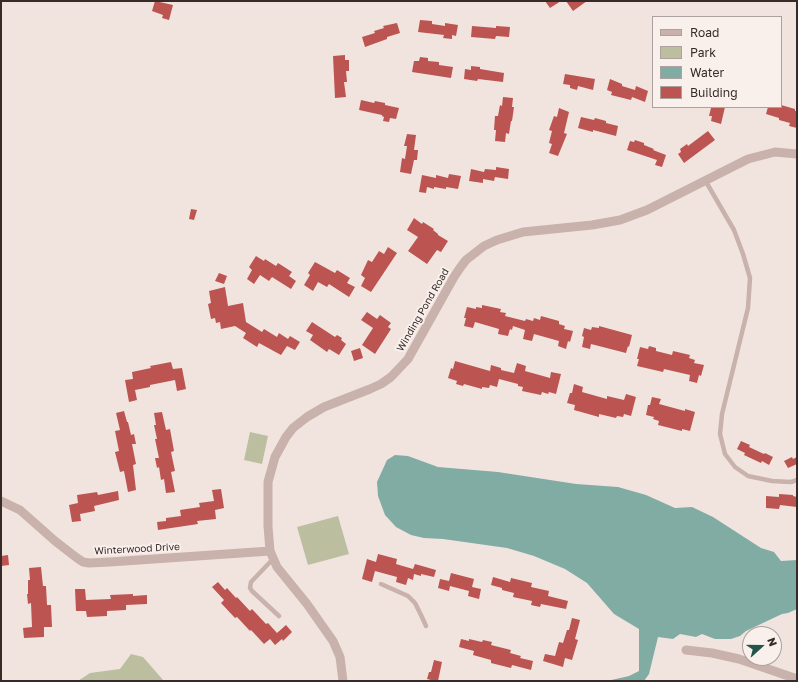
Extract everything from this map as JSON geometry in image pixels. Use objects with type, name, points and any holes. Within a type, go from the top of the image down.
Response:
[{"type":"street","name":"Winding Pond Road","points":[[343,681],[340,657],[333,641],[307,604],[283,575],[272,555],[268,526],[268,482],[275,457],[286,437],[293,428],[307,417],[324,407],[381,384],[400,369],[414,350],[454,277],[466,260],[497,240],[523,232],[592,225],[620,220],[647,210],[748,159],[775,152],[797,154]]},
{"type":"street","name":"Winterwood Drive","points":[[1,501],[20,510],[55,541],[83,562],[89,563],[272,555]]},
{"type":"street","points":[[686,650],[712,653],[739,659],[797,679]]},
{"type":"lane","points":[[705,180],[734,230],[750,278],[748,308],[722,414],[720,434],[725,454],[735,467],[748,476],[772,481],[791,482],[797,480]]},
{"type":"lane","points":[[272,555],[251,582],[250,588],[279,616]]},
{"type":"lane","points":[[381,584],[408,596],[415,603],[426,626]]},
{"type":"green space","points":[[250,432],[268,436],[262,464],[244,460]]},
{"type":"green space","points":[[338,516],[349,554],[308,565],[297,527]]},
{"type":"green space","points":[[131,654],[143,657],[164,681],[78,681],[90,673],[120,669]]},
{"type":"water","points":[[395,455],[408,456],[438,467],[498,472],[576,484],[618,487],[646,495],[675,508],[692,507],[713,517],[761,548],[774,552],[781,561],[797,560],[797,609],[782,614],[757,626],[742,626],[742,634],[731,639],[715,639],[702,634],[696,637],[680,634],[673,639],[658,637],[649,674],[644,681],[607,681],[629,676],[639,671],[639,629],[614,614],[587,583],[565,569],[534,556],[507,548],[443,539],[424,538],[411,535],[396,527],[385,515],[378,496],[377,482],[387,460]]},
{"type":"building","points":[[155,1],[173,5],[169,20],[162,18],[163,15],[152,11]]},
{"type":"building","points":[[545,1],[561,1],[550,8]]},
{"type":"building","points":[[566,1],[587,1],[573,11]]},
{"type":"building","points":[[420,20],[432,21],[432,24],[445,26],[445,23],[458,25],[456,36],[452,35],[452,39],[443,38],[444,35],[418,32]]},
{"type":"building","points":[[397,23],[400,33],[365,47],[362,37],[375,33],[374,31],[384,28],[383,26]]},
{"type":"building","points":[[472,26],[496,28],[496,26],[510,27],[509,37],[496,36],[495,39],[471,37]]},
{"type":"building","points":[[345,55],[345,60],[349,60],[349,71],[346,71],[347,82],[344,82],[346,97],[335,98],[333,56]]},
{"type":"building","points":[[420,57],[428,58],[428,61],[439,62],[439,65],[453,67],[451,78],[412,72],[414,61],[419,61]]},
{"type":"building","points":[[471,66],[504,73],[503,82],[464,79],[465,69],[471,70]]},
{"type":"building","points":[[565,74],[595,79],[593,90],[578,86],[577,90],[570,88],[570,85],[563,84]]},
{"type":"building","points":[[610,79],[622,84],[622,86],[635,90],[636,86],[648,91],[645,102],[632,97],[631,100],[611,95],[612,92],[607,90]]},
{"type":"building","points":[[503,97],[513,98],[512,107],[514,107],[509,134],[506,133],[505,142],[495,141],[496,130],[494,130],[495,116],[498,116],[500,105],[502,106]]},
{"type":"building","points":[[361,100],[374,103],[375,101],[385,103],[385,105],[399,108],[396,119],[390,118],[389,122],[383,121],[384,117],[382,115],[359,110]]},
{"type":"building","points":[[782,105],[795,109],[795,111],[797,111],[797,128],[789,126],[790,123],[779,120],[779,118],[766,114],[768,108],[782,108]]},
{"type":"building","points":[[559,108],[569,112],[564,133],[567,134],[558,156],[549,153],[552,144],[549,143],[552,131],[549,130],[554,116],[557,117]]},
{"type":"building","points":[[711,108],[725,108],[721,124],[711,121],[712,116],[709,116]]},
{"type":"building","points":[[581,117],[594,120],[595,118],[618,126],[616,136],[578,128]]},
{"type":"building","points":[[708,131],[715,140],[684,163],[678,154],[681,152],[680,149],[687,144],[688,146]]},
{"type":"building","points":[[407,134],[416,135],[414,150],[418,150],[417,160],[414,160],[411,174],[400,172],[402,158],[405,159],[407,146],[404,146]]},
{"type":"building","points":[[635,140],[644,143],[644,145],[654,149],[653,150],[666,155],[662,167],[655,165],[657,160],[627,150],[630,141],[634,142]]},
{"type":"building","points":[[496,167],[509,169],[508,179],[495,177],[494,181],[483,179],[483,183],[469,181],[471,169],[484,172],[485,169],[496,170]]},
{"type":"building","points":[[449,174],[461,176],[458,189],[434,187],[434,189],[427,187],[426,193],[419,192],[422,175],[436,178],[436,175],[448,178]]},
{"type":"building","points":[[191,209],[197,210],[194,220],[189,219]]},
{"type":"building","points":[[414,218],[422,224],[423,222],[434,229],[433,230],[438,235],[448,241],[441,252],[437,250],[427,264],[408,251],[418,237],[407,230]]},
{"type":"building","points":[[388,247],[397,253],[371,292],[361,286],[365,278],[361,275],[368,260],[372,262],[379,251],[384,254]]},
{"type":"building","points":[[256,256],[264,261],[265,259],[276,266],[278,263],[292,272],[289,276],[296,281],[291,289],[272,277],[269,281],[260,275],[254,284],[247,279],[252,270],[249,267]]},
{"type":"building","points":[[315,262],[335,273],[337,270],[350,278],[347,283],[355,287],[349,297],[329,284],[327,287],[318,282],[313,291],[304,285],[310,275],[308,273]]},
{"type":"building","points":[[219,273],[227,276],[224,284],[215,281]]},
{"type":"building","points":[[225,287],[228,306],[243,303],[246,322],[262,332],[264,329],[277,337],[279,333],[288,339],[290,336],[300,342],[295,350],[287,346],[281,355],[259,343],[257,347],[243,338],[246,333],[235,326],[221,329],[220,322],[216,323],[215,318],[211,319],[208,304],[211,303],[209,291]]},
{"type":"building","points":[[482,305],[501,309],[500,312],[506,313],[505,316],[525,321],[526,319],[533,321],[534,318],[540,320],[541,316],[559,321],[559,324],[565,326],[564,329],[573,331],[570,342],[568,341],[566,349],[558,346],[559,341],[534,334],[532,341],[523,339],[525,330],[513,326],[512,330],[510,329],[508,336],[498,334],[499,329],[475,322],[473,328],[464,326],[466,318],[464,318],[467,307],[476,309],[476,307],[482,308]]},
{"type":"building","points":[[367,312],[377,319],[380,315],[391,323],[388,327],[391,329],[375,354],[362,345],[373,328],[361,320]]},
{"type":"building","points":[[312,322],[335,337],[337,335],[342,338],[341,340],[346,344],[339,355],[329,349],[327,352],[310,340],[313,335],[306,331]]},
{"type":"building","points":[[599,326],[632,335],[626,353],[591,344],[590,349],[582,347],[584,328],[591,330],[592,327],[599,328]]},
{"type":"building","points":[[649,346],[656,348],[656,351],[672,355],[673,351],[690,355],[689,358],[695,360],[694,363],[704,365],[697,383],[689,381],[690,375],[664,369],[663,372],[637,366],[640,347],[648,349]]},
{"type":"building","points":[[360,348],[363,358],[354,361],[351,351]]},
{"type":"building","points":[[455,361],[490,371],[491,365],[501,368],[501,370],[514,373],[517,363],[526,366],[525,371],[550,378],[551,372],[561,374],[556,394],[542,392],[541,395],[522,391],[523,387],[518,386],[518,384],[499,379],[497,387],[490,385],[489,388],[482,387],[482,389],[464,384],[463,386],[456,384],[457,381],[448,378]]},
{"type":"building","points":[[171,362],[173,369],[182,368],[186,389],[177,391],[175,380],[150,385],[150,387],[135,390],[137,400],[129,402],[125,380],[133,379],[132,372],[151,368],[150,366]]},
{"type":"building","points":[[574,384],[583,387],[582,392],[607,399],[607,396],[624,400],[626,394],[636,397],[631,416],[624,414],[623,417],[617,416],[616,418],[599,414],[599,417],[574,410],[575,405],[567,403],[570,393],[572,393]]},
{"type":"building","points":[[652,397],[661,399],[659,404],[695,412],[690,431],[682,429],[682,431],[658,425],[659,421],[653,419],[654,417],[646,415],[648,405],[650,405]]},
{"type":"building","points":[[124,411],[131,435],[134,434],[136,444],[132,444],[136,464],[133,465],[136,490],[128,492],[124,471],[120,472],[115,452],[119,451],[115,431],[120,430],[116,413]]},
{"type":"building","points":[[162,412],[166,430],[170,429],[174,451],[171,452],[175,471],[171,472],[175,492],[166,493],[164,479],[161,480],[159,467],[157,468],[155,458],[159,458],[155,439],[157,439],[154,425],[156,425],[154,413]]},
{"type":"building","points":[[741,441],[750,445],[749,447],[773,457],[769,465],[744,455],[745,453],[737,449]]},
{"type":"building","points":[[792,457],[793,459],[797,457],[797,464],[788,468],[784,461]]},
{"type":"building","points":[[221,489],[224,508],[215,510],[216,519],[197,521],[198,524],[158,530],[157,522],[166,521],[166,518],[181,516],[180,510],[200,507],[199,503],[214,501],[212,490]]},
{"type":"building","points":[[118,491],[119,500],[94,506],[95,511],[80,514],[81,521],[72,522],[69,505],[78,503],[77,495],[97,492],[98,495]]},
{"type":"building","points":[[779,494],[793,495],[797,497],[797,507],[780,505],[779,509],[766,508],[766,496],[779,497]]},
{"type":"building","points":[[378,554],[397,559],[396,564],[413,569],[415,564],[436,570],[434,577],[414,574],[413,580],[408,578],[406,585],[396,582],[397,577],[375,571],[372,582],[362,579],[367,559],[376,562]]},
{"type":"building","points":[[8,555],[9,565],[1,566],[1,556]]},
{"type":"building","points":[[41,567],[43,586],[46,586],[47,605],[51,605],[52,627],[44,627],[44,637],[24,638],[23,628],[32,627],[31,603],[28,604],[27,594],[28,580],[30,580],[29,568]]},
{"type":"building","points":[[451,573],[474,579],[472,587],[481,589],[479,599],[468,596],[469,591],[450,586],[449,591],[438,588],[440,579],[449,581]]},
{"type":"building","points":[[493,577],[510,582],[511,578],[532,583],[531,587],[549,591],[548,596],[568,601],[566,609],[541,604],[540,607],[531,605],[532,601],[513,597],[514,593],[491,585]]},
{"type":"building","points":[[218,582],[225,590],[227,588],[236,598],[237,597],[250,611],[252,609],[277,633],[286,625],[292,632],[283,641],[282,639],[275,645],[270,639],[264,644],[221,603],[224,600],[212,587]]},
{"type":"building","points":[[75,589],[85,589],[86,600],[111,599],[110,595],[147,595],[147,604],[126,605],[126,610],[107,611],[107,616],[87,617],[86,611],[76,611]]},
{"type":"building","points":[[572,618],[580,620],[575,639],[578,640],[572,660],[565,658],[563,667],[543,661],[545,654],[555,656],[559,642],[563,643],[567,630],[569,630]]},
{"type":"building","points":[[461,639],[482,642],[483,640],[492,642],[491,645],[511,650],[510,653],[521,656],[520,658],[533,661],[531,670],[512,665],[511,668],[491,663],[491,660],[473,655],[474,651],[459,647]]},
{"type":"building","points":[[434,660],[442,662],[438,681],[431,681],[427,679],[429,672],[431,672]]}]
